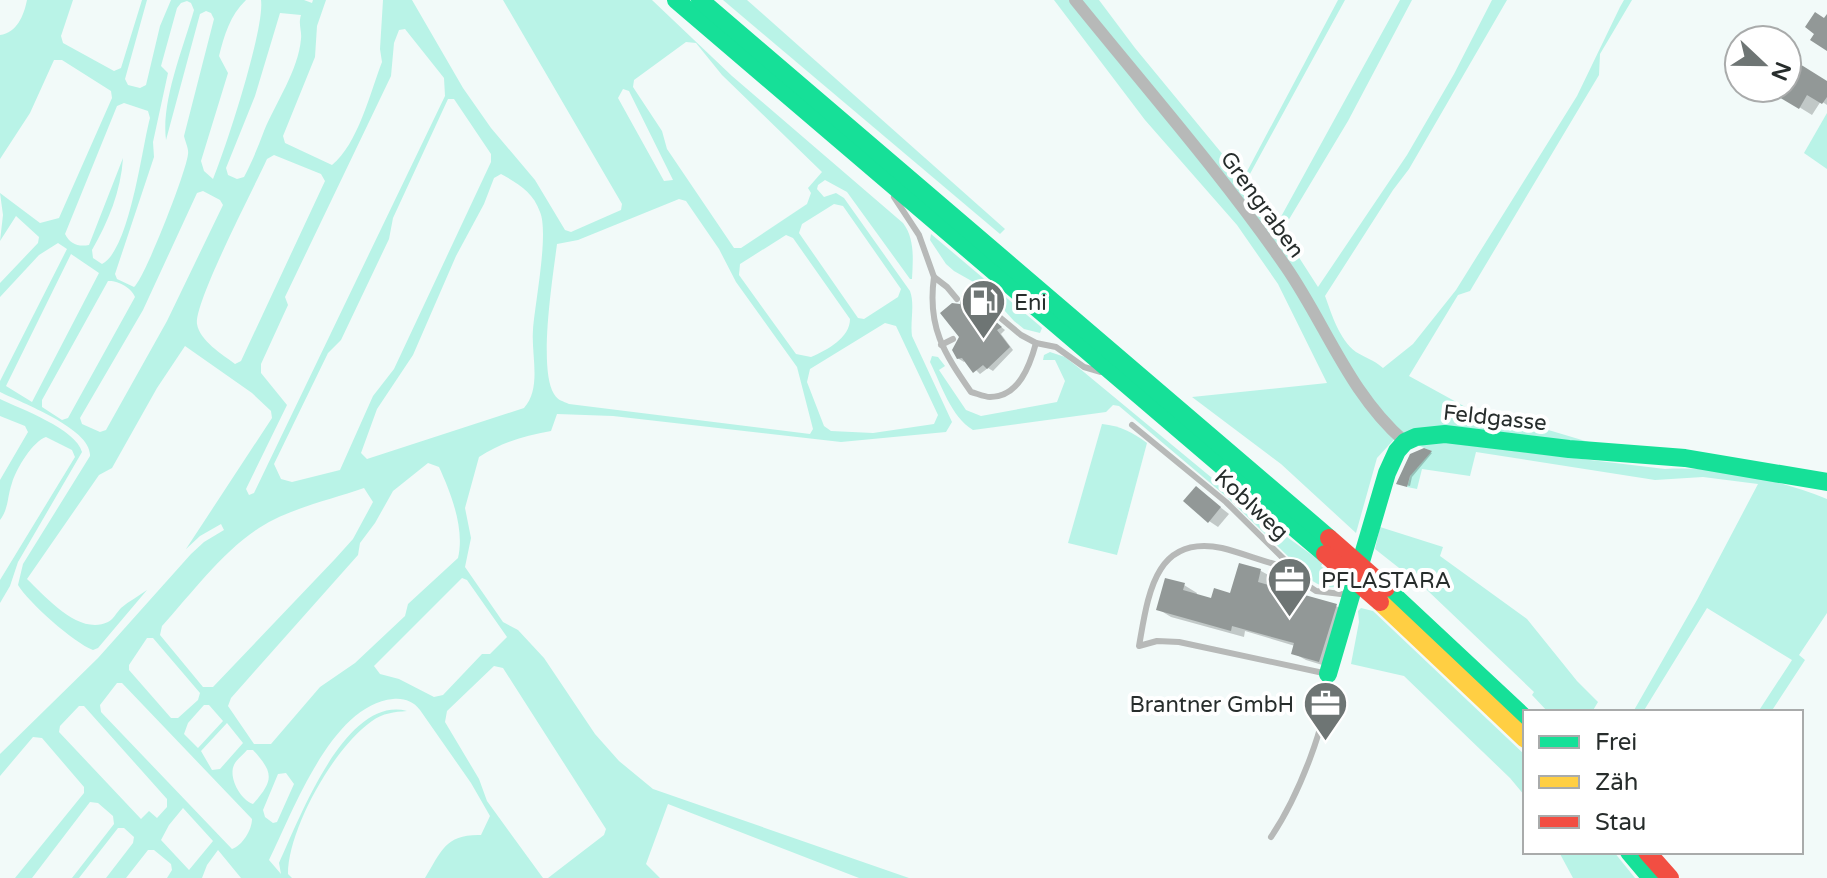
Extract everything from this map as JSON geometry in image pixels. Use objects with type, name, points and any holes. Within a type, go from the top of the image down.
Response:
[{"type":"main road","points":[[676,0],[1114,377],[1327,546]]},
{"type":"main road","points":[[700,0],[1523,716]]},
{"type":"main road","name":"Feldgasse","points":[[1404,441],[1417,436],[1464,436],[1585,451],[1714,462],[1827,482]]},
{"type":"main road","points":[[1328,674],[1383,482],[1394,455],[1404,441]]},
{"type":"main road","points":[[1383,595],[1523,737]]},
{"type":"main road","points":[[1631,854],[1651,878]]},
{"type":"main road","points":[[1649,854],[1670,878]]},
{"type":"street","name":"Grengraben","points":[[1075,0],[1238,199],[1288,270],[1379,419],[1404,441]]},
{"type":"lane","points":[[878,175],[914,225],[934,277],[931,300],[941,345],[971,392],[990,397],[1006,392],[1022,380],[1036,343]]},
{"type":"lane","points":[[934,277],[957,299]]},
{"type":"lane","points":[[991,310],[1021,335],[1036,343],[1056,347],[1084,367],[1114,377]]},
{"type":"lane","points":[[941,345],[953,339]]},
{"type":"lane","name":"Koblweg","points":[[1132,425],[1226,502],[1294,569],[1304,583],[1316,591],[1352,595]]},
{"type":"lane","points":[[1271,837],[1282,822],[1311,753],[1327,701],[1328,674],[1179,642],[1157,641],[1139,646],[1154,581],[1165,560],[1184,549],[1204,546],[1224,549],[1294,569]]},
{"type":"green space","points":[[27,0],[73,0],[61,36],[63,43],[114,71],[121,68],[142,0],[147,0],[125,79],[128,85],[140,88],[146,85],[160,26],[171,0],[246,0],[232,19],[219,56],[228,73],[201,161],[204,171],[213,179],[251,61],[261,0],[304,0],[312,3],[313,0],[326,0],[317,26],[315,57],[283,136],[285,143],[332,165],[356,131],[382,62],[383,0],[412,0],[463,88],[491,128],[535,180],[565,230],[571,232],[621,210],[622,204],[503,0],[652,0],[732,76],[903,223],[911,242],[912,279],[847,192],[825,180],[818,185],[817,189],[824,197],[836,193],[844,198],[910,291],[912,336],[952,422],[946,432],[841,442],[613,416],[557,414],[551,431],[514,440],[479,457],[465,508],[471,538],[465,567],[503,622],[518,630],[544,658],[595,734],[619,761],[653,789],[909,878],[859,878],[668,804],[646,864],[660,878],[548,878],[604,835],[606,829],[503,668],[494,666],[447,711],[445,722],[479,779],[487,801],[543,878],[425,878],[446,846],[460,837],[481,835],[490,816],[420,710],[411,702],[393,699],[371,706],[351,720],[333,740],[302,790],[269,860],[281,874],[279,863],[299,819],[327,765],[345,741],[364,722],[385,711],[407,711],[393,712],[372,721],[357,733],[329,769],[296,835],[288,874],[292,878],[241,878],[218,850],[202,878],[167,878],[172,870],[171,864],[154,850],[148,850],[126,878],[106,878],[133,843],[134,837],[124,828],[118,828],[79,878],[72,878],[114,824],[113,816],[98,803],[90,802],[32,878],[15,878],[84,793],[84,787],[42,738],[33,737],[0,776],[0,754],[98,658],[191,554],[224,530],[221,524],[200,536],[186,549],[272,418],[271,411],[252,393],[185,346],[157,388],[112,468],[99,475],[27,579],[53,604],[86,624],[110,621],[121,608],[147,590],[93,650],[52,621],[18,585],[23,564],[90,456],[88,446],[68,427],[0,392],[0,381],[67,249],[58,243],[39,255],[0,297],[0,283],[38,243],[39,237],[16,216],[0,241],[3,215],[0,193],[40,223],[59,218],[112,98],[111,91],[62,60],[54,60],[30,113],[0,159],[0,35],[15,27]],"holes":[[[187,1],[194,10],[170,92],[166,140],[200,14],[206,11],[214,19],[184,136],[188,152],[186,164],[155,246],[134,287],[117,279],[115,274],[154,157],[153,142],[168,73],[161,66],[177,8]],[[280,13],[301,15],[299,51],[286,86],[244,177],[237,179],[228,175],[226,168],[255,96]],[[405,29],[444,78],[445,96],[254,493],[249,495],[246,489],[287,405],[261,373],[261,364],[288,305],[285,297],[391,76],[394,43],[399,30]],[[686,42],[696,43],[722,75],[822,172],[808,188],[811,193],[807,204],[741,248],[734,248],[667,149],[662,131],[633,87],[634,80]],[[623,89],[629,91],[673,180],[664,181],[618,98]],[[448,99],[454,99],[491,154],[491,162],[394,369],[373,396],[340,470],[292,482],[281,479],[274,464],[328,353],[341,340],[389,239],[393,218]],[[124,103],[148,111],[150,118],[134,197],[112,255],[102,264],[93,258],[92,250],[113,206],[123,158],[89,245],[78,245],[65,234],[117,106]],[[274,155],[321,174],[325,181],[241,361],[235,364],[207,341],[197,324],[205,293],[267,159]],[[501,174],[519,185],[533,199],[540,212],[543,236],[533,330],[533,391],[524,408],[367,459],[361,453],[377,409],[413,355],[494,178]],[[203,191],[220,200],[223,205],[167,321],[106,430],[100,432],[82,424],[80,418],[143,310],[197,193]],[[679,199],[686,201],[719,249],[736,282],[797,367],[813,429],[810,434],[569,404],[554,394],[549,381],[548,321],[557,244],[578,240]],[[834,204],[843,206],[901,289],[898,297],[864,319],[858,318],[799,233],[802,224]],[[786,235],[793,238],[850,319],[842,338],[811,357],[796,354],[739,275],[740,264]],[[71,254],[99,273],[32,402],[6,386]],[[108,281],[120,283],[135,297],[68,418],[62,420],[42,407],[42,400]],[[885,323],[896,326],[938,415],[934,424],[873,433],[831,431],[824,426],[807,382],[810,369]],[[428,463],[439,467],[458,523],[458,558],[408,604],[405,616],[355,663],[320,687],[271,744],[254,744],[228,706],[231,698],[358,555],[360,543],[393,491]],[[364,488],[373,502],[353,539],[335,559],[213,687],[203,687],[160,635],[162,626],[245,538],[271,521]],[[462,578],[467,580],[507,637],[490,654],[482,654],[443,695],[434,697],[399,679],[380,674],[374,666]],[[147,638],[153,638],[200,693],[198,700],[178,718],[171,718],[129,670],[129,665]],[[117,683],[122,683],[252,819],[246,837],[232,849],[101,712],[100,705]],[[204,705],[209,705],[223,721],[198,748],[184,734],[188,723]],[[79,706],[84,706],[167,799],[167,807],[157,818],[149,811],[141,819],[59,732],[60,726]],[[227,723],[243,743],[220,769],[212,770],[201,751]],[[247,750],[253,750],[268,771],[265,789],[253,804],[244,798],[234,782],[235,763]],[[286,773],[294,784],[277,822],[273,823],[265,817],[263,810],[278,774]],[[183,808],[213,841],[189,870],[161,840]]]},
{"type":"green space","points":[[723,0],[747,0],[1005,229],[1000,234]]},
{"type":"green space","points":[[1054,0],[1099,0],[1243,179],[1338,0],[1345,0],[1245,183],[1277,224],[1400,0],[1412,0],[1348,121],[1282,231],[1318,287],[1407,155],[1492,0],[1507,0],[1409,169],[1325,296],[1345,340],[1356,352],[1383,368],[1413,344],[1456,290],[1577,96],[1624,0],[1632,0],[1600,54],[1599,75],[1470,291],[1458,295],[1409,376],[1480,415],[1535,426],[1592,443],[1399,434],[1377,458],[1356,533],[1281,464],[1192,397],[1327,383],[1278,284],[1237,225],[1145,120]]},
{"type":"green space","points":[[1827,113],[1827,169],[1804,153]]},
{"type":"green space","points":[[931,234],[1040,326],[1040,333],[1024,329],[984,288],[946,264],[930,240]]},
{"type":"green space","points":[[1050,352],[1065,357],[1079,368],[1258,516],[1323,563],[1321,566],[1343,585],[1329,587],[1312,580],[1228,498],[1119,406],[1113,405],[1106,412],[973,430],[953,409],[930,362],[932,356],[938,357],[945,366],[939,370],[966,410],[981,416],[1057,402],[1065,381],[1055,360],[1043,360],[1044,355]]},
{"type":"green space","points":[[0,399],[70,435],[82,452],[18,562],[0,603],[0,580],[75,457],[72,450],[46,437],[36,444],[17,470],[0,520],[0,480],[28,432],[25,426],[0,416]]},
{"type":"green space","points":[[1102,424],[1126,430],[1147,443],[1117,555],[1068,543]]},
{"type":"green space","points":[[1434,441],[1665,469],[1727,472],[1788,485],[1827,499],[1827,613],[1799,655],[1805,660],[1772,710],[1759,710],[1792,660],[1707,608],[1644,710],[1634,710],[1758,484],[1703,477],[1655,480],[1476,452],[1470,476],[1422,469],[1417,489],[1407,487],[1413,467],[1417,468],[1431,451],[1420,446]]},
{"type":"green space","points":[[1380,527],[1443,547],[1440,556],[1527,619],[1598,702],[1593,710],[1546,710],[1532,695],[1534,692],[1427,590],[1375,549]]},
{"type":"green space","points":[[1361,608],[1373,611],[1523,753],[1523,794],[1404,676],[1351,664],[1359,622],[1358,611]]},
{"type":"green space","points":[[1560,854],[1616,854],[1635,878],[1573,878]]},
{"type":"building","points":[[1815,12],[1824,18],[1827,14],[1827,51],[1810,40],[1814,34],[1805,27]]},
{"type":"building","points":[[1803,66],[1827,81],[1827,97],[1822,104],[1807,95],[1803,102]]},
{"type":"building","points":[[973,286],[988,305],[985,310],[987,314],[1002,327],[997,330],[1010,347],[987,369],[983,365],[973,373],[952,350],[959,337],[940,313],[952,303],[960,304],[962,295]]},
{"type":"building","points":[[1424,448],[1432,451],[1410,476],[1407,487],[1396,484],[1410,454]]},
{"type":"building","points":[[1196,486],[1221,507],[1208,523],[1183,501]]},
{"type":"building","points":[[1239,563],[1261,569],[1258,582],[1337,604],[1319,662],[1291,654],[1294,643],[1232,626],[1231,631],[1156,610],[1165,578],[1185,583],[1183,590],[1211,598],[1214,588],[1230,593]]},
{"type":"traffic: fast","points":[[676,0],[1325,554]]},
{"type":"traffic: fast","points":[[700,0],[1329,538]]},
{"type":"traffic: fast","points":[[1328,674],[1387,473],[1397,451],[1405,442],[1416,437],[1445,434],[1569,449],[1685,458],[1827,482]]},
{"type":"traffic: fast","points":[[1386,588],[1523,716]]},
{"type":"traffic: fast","points":[[1631,854],[1651,878]]},
{"type":"traffic: slow","points":[[1380,602],[1523,737]]},
{"type":"traffic: jam","points":[[1329,538],[1386,588]]},
{"type":"traffic: jam","points":[[1325,554],[1380,602]]},
{"type":"traffic: jam","points":[[1649,854],[1670,878]]},
{"type":"place","name":"Eni","points":[[983,341]]},
{"type":"place","name":"PFLASTARA","points":[[1290,619]]},
{"type":"place","name":"Brantner GmbH","points":[[1325,743]]}]
